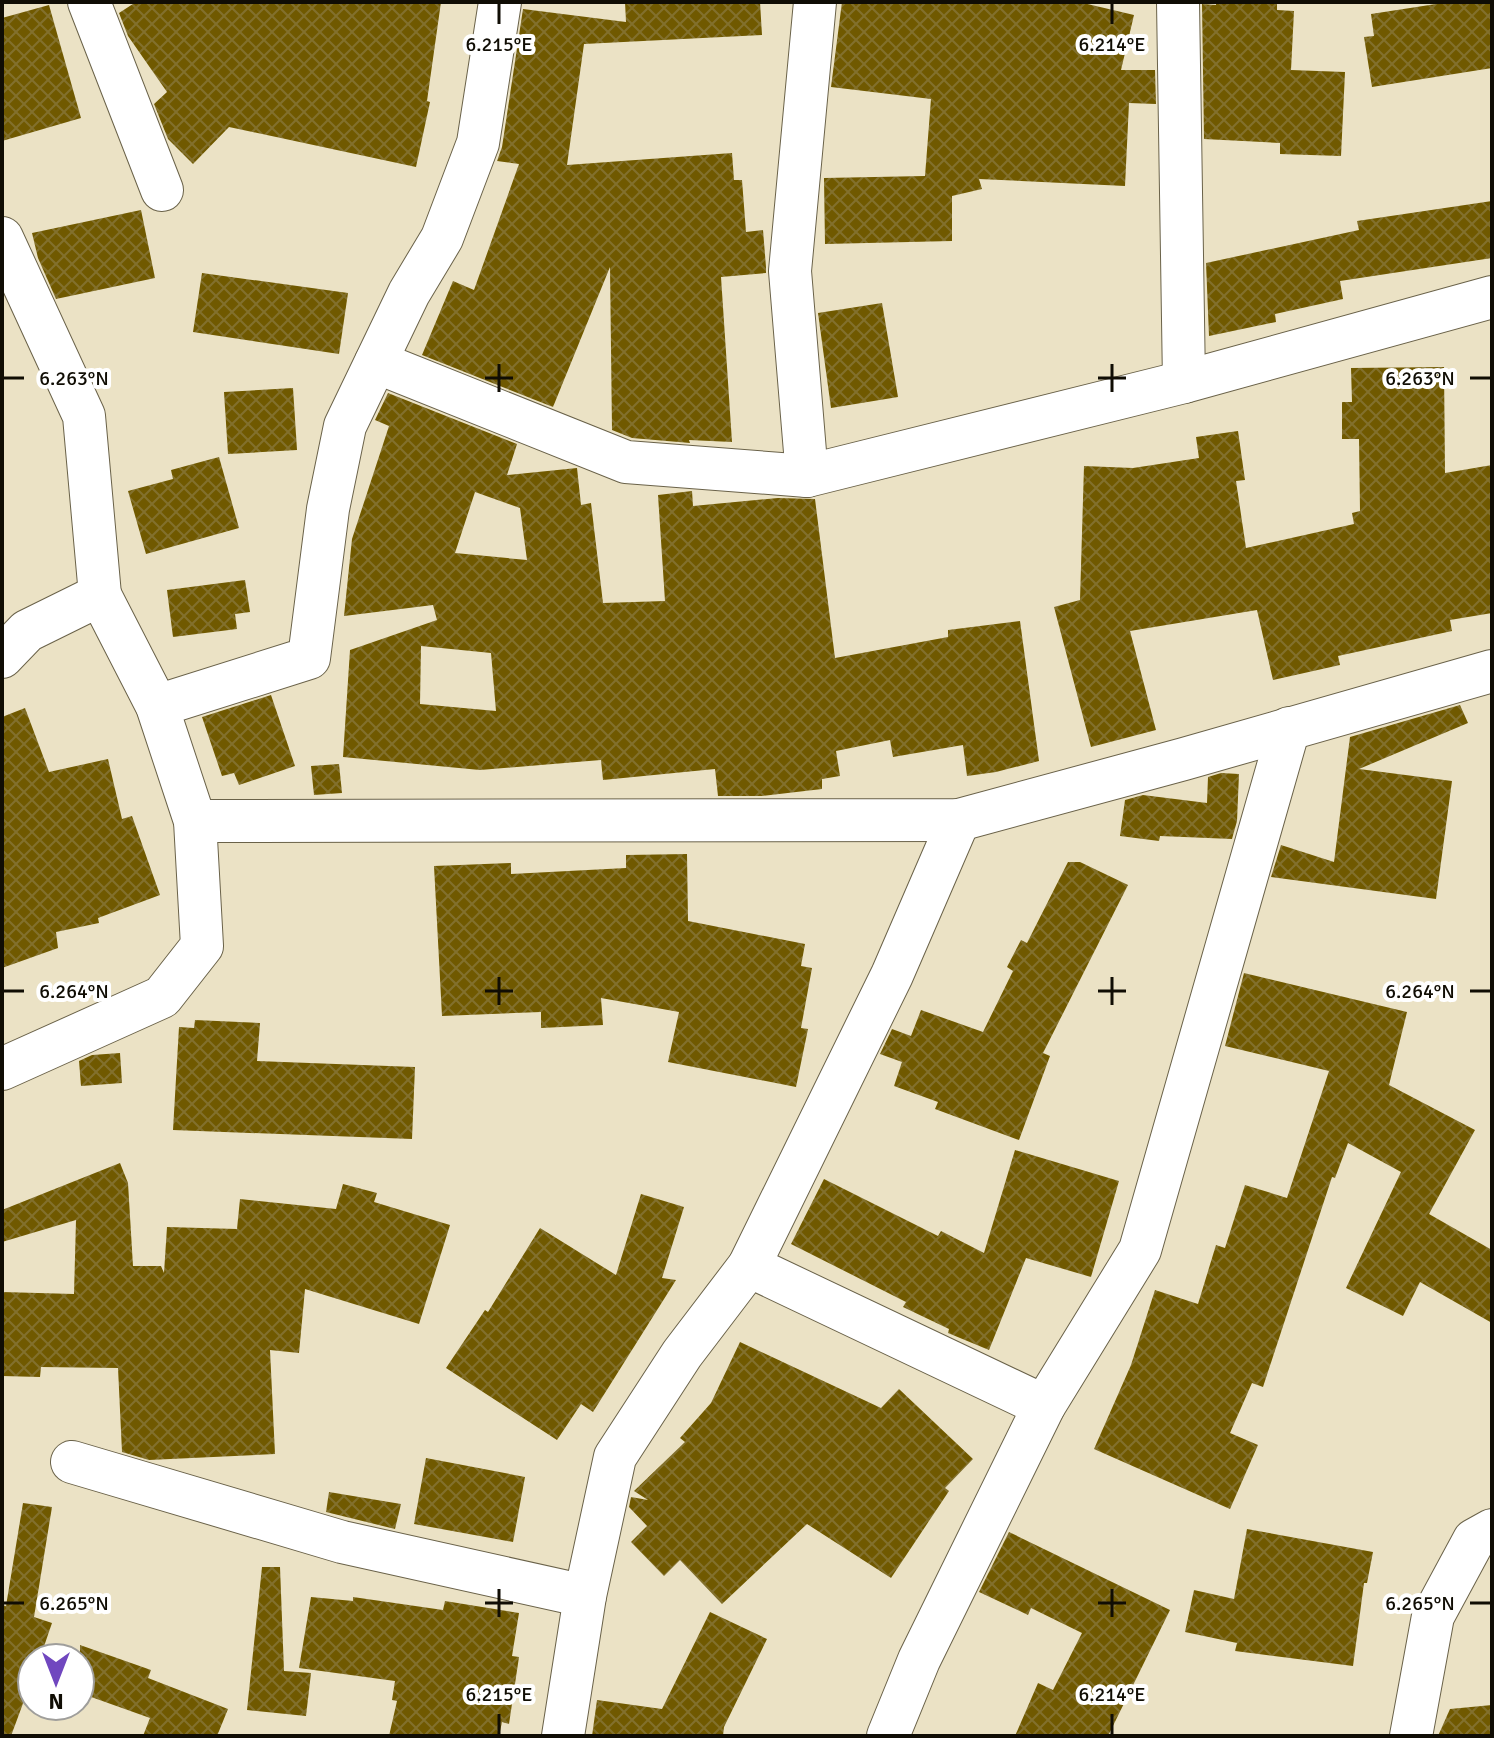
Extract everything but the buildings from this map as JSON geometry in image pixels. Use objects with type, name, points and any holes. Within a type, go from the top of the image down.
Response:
[{"type":"street","points":[[89,2],[162,190]]},
{"type":"street","points":[[157,706],[309,658],[328,509],[345,426],[409,293],[442,238],[478,143],[500,2]]},
{"type":"street","points":[[807,476],[790,271],[815,2]]},
{"type":"street","points":[[1178,2],[1184,382]]},
{"type":"street","points":[[2,238],[84,416],[100,595],[157,706],[195,821],[202,946],[162,997],[2,1069]]},
{"type":"street","points":[[376,362],[626,462],[807,476],[1184,382],[1492,297]]},
{"type":"street","points":[[2,657],[27,631],[100,595]]},
{"type":"street","points":[[195,821],[959,820],[1492,671]]},
{"type":"street","points":[[888,1736],[919,1660],[1044,1406],[1140,1250],[1289,728]]},
{"type":"street","points":[[563,1736],[585,1596],[615,1457],[682,1354],[749,1266],[892,975],[959,820]]},
{"type":"street","points":[[749,1266],[1044,1406]]},
{"type":"street","points":[[72,1462],[342,1542],[585,1596]]},
{"type":"street","points":[[1411,1736],[1433,1616],[1474,1540],[1492,1530]]}]
